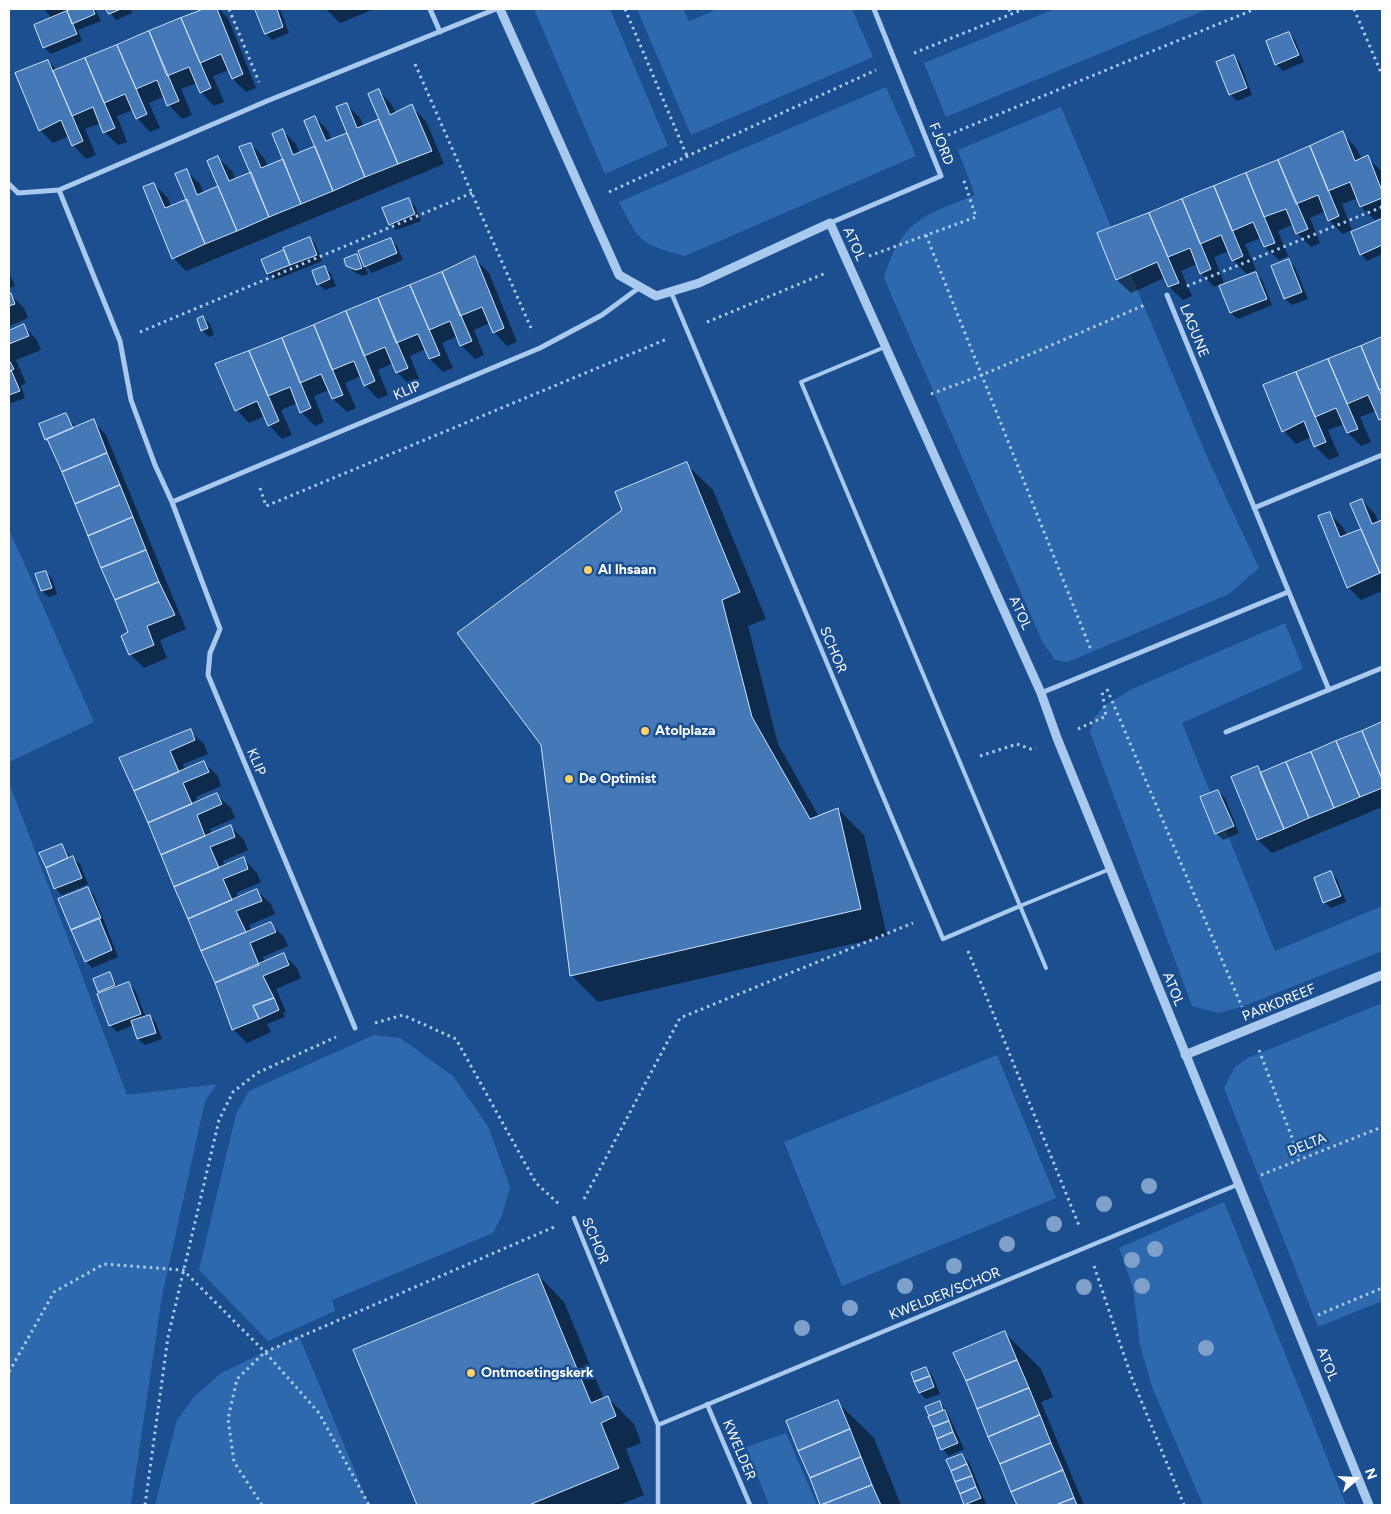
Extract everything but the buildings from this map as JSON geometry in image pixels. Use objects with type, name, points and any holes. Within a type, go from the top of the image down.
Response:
[{"type":"street","points":[[430,9],[440,32]]},
{"type":"street","points":[[9,184],[18,193],[60,190],[267,102],[496,9]]},
{"type":"street","name":"ATOL","points":[[500,9],[619,274],[656,296],[699,283],[830,224],[1041,693],[1056,738],[1185,1055],[1240,1184],[1369,1505]]},
{"type":"street","name":"FJORD","points":[[830,224],[941,176],[874,9]]},
{"type":"street","name":"KLIP","points":[[60,190],[120,341],[131,400],[220,629],[210,654],[208,674],[355,1028]]},
{"type":"street","name":"KLIP","points":[[172,502],[540,348],[602,315],[640,287]]},
{"type":"street","name":"SCHOR","points":[[671,292],[943,939],[1020,906]]},
{"type":"street","name":"LAGUNE","points":[[1167,295],[1329,690]]},
{"type":"street","points":[[1254,508],[1382,455]]},
{"type":"street","points":[[1041,693],[1288,592]]},
{"type":"street","points":[[1226,732],[1382,668]]},
{"type":"street","name":"PARKDREEF","points":[[1185,1055],[1382,975]]},
{"type":"street","name":"KWELDER/SCHOR","points":[[658,1425],[1240,1184]]},
{"type":"street","name":"SCHOR","points":[[574,1218],[658,1425],[658,1505]]},
{"type":"street","name":"KWELDER","points":[[707,1404],[750,1505]]},
{"type":"lane","points":[[885,347],[802,382],[1046,968]]},
{"type":"lane","name":"SCHOR","points":[[1020,906],[1110,869]]},
{"type":"path","points":[[230,9],[267,102]]},
{"type":"path","points":[[624,9],[687,156]]},
{"type":"path","points":[[1009,9],[1011,14]]},
{"type":"path","points":[[587,202],[895,61],[1024,9]]},
{"type":"path","points":[[928,144],[1255,9]]},
{"type":"path","points":[[1354,9],[1382,75]]},
{"type":"path","points":[[406,45],[540,348]]},
{"type":"path","points":[[949,134],[952,144]]},
{"type":"path","points":[[254,467],[266,506],[848,264],[976,216],[961,171]]},
{"type":"path","points":[[120,341],[472,193]]},
{"type":"path","name":"LAGUNE","points":[[1167,295],[1382,207]]},
{"type":"path","points":[[926,235],[1098,670],[1252,1029],[1300,1160]]},
{"type":"path","points":[[910,402],[982,375],[1167,295]]},
{"type":"path","points":[[262,1505],[234,1462],[228,1419],[237,1379],[265,1352],[574,1218],[680,1018],[933,915]]},
{"type":"path","points":[[960,931],[1088,1248],[1131,1376],[1184,1505]]},
{"type":"path","name":"SCHOR","points":[[355,1028],[403,1015],[456,1039],[536,1183],[574,1218]]},
{"type":"path","points":[[145,1505],[168,1337],[219,1120],[233,1092],[257,1073],[355,1028]]},
{"type":"path","name":"DELTA","points":[[1240,1184],[1382,1127]]},
{"type":"path","points":[[9,1372],[54,1292],[104,1264],[183,1270],[265,1352],[319,1413],[369,1505]]},
{"type":"path","points":[[1296,1324],[1382,1288]]},
{"type":"shaded area","points":[[534,9],[610,9],[668,146],[605,174]]},
{"type":"shaded area","points":[[637,9],[683,9],[689,21],[718,9],[852,9],[873,57],[691,135]]},
{"type":"shaded area","points":[[1055,9],[1208,9],[946,117],[924,63]]},
{"type":"shaded area","points":[[886,87],[916,156],[685,256],[659,248],[643,240],[637,234],[619,202]]},
{"type":"shaded area","points":[[1061,107],[1208,459],[1259,568],[1229,594],[1068,662],[1055,660],[1043,643],[884,278],[898,243],[916,223],[928,215],[975,195],[958,150]]},
{"type":"shaded area","points":[[9,529],[94,722],[9,762]]},
{"type":"shaded area","points":[[1285,623],[1303,669],[1182,723],[1275,951],[1382,906],[1382,951],[1244,1006],[1219,1013],[1192,1006],[1090,732],[1095,717],[1105,705],[1132,689]]},
{"type":"shaded area","points":[[9,782],[127,1095],[217,1084],[205,1101],[162,1296],[131,1505],[9,1505]]},
{"type":"shaded area","points":[[1382,1003],[1382,1301],[1318,1327],[1224,1088],[1235,1067],[1248,1058]]},
{"type":"shaded area","points":[[374,1035],[400,1038],[453,1076],[488,1126],[510,1187],[502,1215],[493,1233],[332,1300],[335,1311],[268,1341],[199,1270],[236,1114],[249,1091]]},
{"type":"shaded area","points":[[997,1055],[1056,1198],[842,1286],[784,1142]]},
{"type":"shaded area","points":[[1224,1202],[1346,1505],[1203,1505],[1152,1387],[1140,1345],[1133,1288],[1119,1248]]},
{"type":"shaded area","points":[[299,1336],[369,1505],[155,1505],[177,1420],[194,1397],[221,1373]]},
{"type":"shaded area","points":[[786,1433],[817,1505],[769,1505],[746,1447]]},
{"type":"place","name":"Al Ihsaan","points":[[588,570]]},
{"type":"place","name":"Atolplaza","points":[[645,731]]},
{"type":"place","name":"De Optimist","points":[[569,779]]},
{"type":"place","name":"Ontmoetingskerk","points":[[471,1373]]}]
